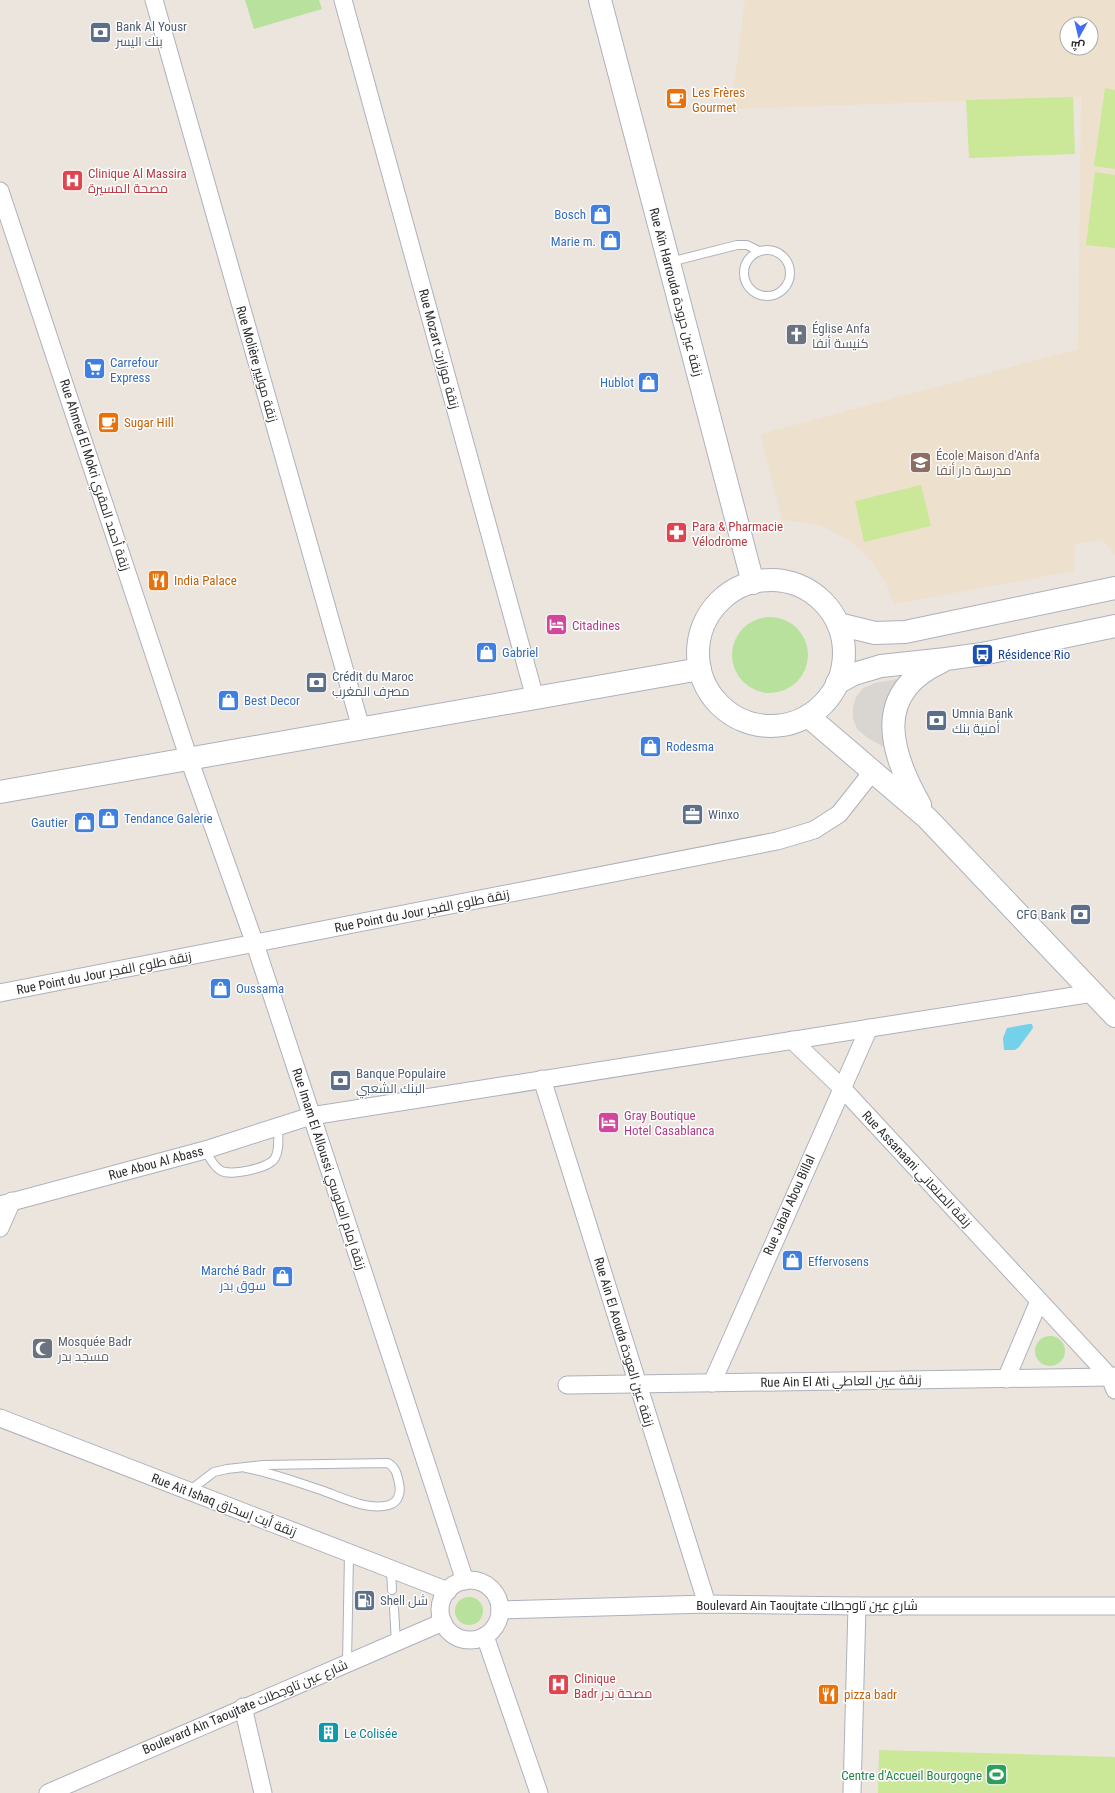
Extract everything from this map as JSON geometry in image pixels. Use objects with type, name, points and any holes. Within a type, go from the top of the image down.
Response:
[{"type":"main road","name":"Rue Aïn Harrouda زنقة عين حرودة","points":[[600,0],[753,583]]},
{"type":"main road","points":[[778,581],[803,588],[824,603],[838,624],[843,640],[844,655],[838,683],[823,704],[808,716],[796,722],[777,726],[757,724],[738,718],[722,707],[713,697],[703,680],[698,655],[704,626],[710,613],[726,596],[738,589],[753,583],[778,581]]},
{"type":"main road","points":[[838,624],[875,633],[905,632],[1115,588]]},
{"type":"main road","points":[[838,683],[854,674],[882,666],[946,660],[1115,626]]},
{"type":"main road","points":[[927,818],[907,780],[894,746],[894,716],[905,688],[924,671],[946,660]]},
{"type":"main road","points":[[1,787],[189,759],[700,669]]},
{"type":"main road","points":[[808,716],[927,818],[1115,1016]]},
{"type":"street","name":"Rue Molière زنقة موليير","points":[[154,0],[361,728]]},
{"type":"street","name":"Rue Mozart زنقة موزارت","points":[[343,0],[535,698]]},
{"type":"street","name":"Rue Ahmed El Mokri زنقة أحمد المقري","points":[[0,191],[189,759]]},
{"type":"street","name":"Rue Imam El Alloussi زنقة إمام العلوسي","points":[[189,759],[255,944],[465,1581]]},
{"type":"street","name":"Rue Point du Jour زنقة طلوع الفجر","points":[[0,993],[777,841],[814,830],[839,814],[873,771]]},
{"type":"street","name":"Rue Abou Al Abass","points":[[6,1203],[205,1150],[311,1116],[1093,993]]},
{"type":"street","name":"Rue Jabal Abou Billal","points":[[712,1383],[869,1028]]},
{"type":"street","name":"Rue Assanaani زنقة الصنعاني","points":[[792,1040],[842,1088],[1113,1381]]},
{"type":"street","name":"Rue Ain El Aouda زنقة عين العودة","points":[[542,1080],[707,1604]]},
{"type":"street","points":[[0,1228],[6,1203]]},
{"type":"street","points":[[1006,1379],[1039,1301]]},
{"type":"street","name":"Rue Ain El Ati زنقة عين العاطي","points":[[567,1385],[1006,1379],[1113,1381]]},
{"type":"street","name":"Rue Ait Ishaq زنقة أيت إسحاق","points":[[0,1418],[448,1591]]},
{"type":"street","points":[[465,1581],[475,1581],[489,1588],[498,1600],[500,1610],[496,1625],[485,1636],[476,1640],[462,1639],[450,1632],[443,1622],[441,1614],[441,1604],[448,1591],[454,1586],[465,1581]]},
{"type":"street","name":"Boulevard Ain Taoujtate شارع عين تاوجطات","points":[[500,1610],[707,1604],[857,1606],[1115,1606]]},
{"type":"street","points":[[852,1793],[857,1606]]},
{"type":"street","name":"Boulevard Ain Taoujtate شارع عين تاوجطات","points":[[48,1793],[443,1622]]},
{"type":"street","points":[[485,1636],[538,1793]]},
{"type":"street","points":[[244,1707],[263,1793]]},
{"type":"lane","points":[[669,263],[737,245],[747,245],[759,251],[773,251],[785,259],[790,272],[786,286],[774,295],[758,294],[751,290],[746,284],[744,268],[752,255],[759,251]]},
{"type":"lane","points":[[205,1150],[220,1170],[228,1173],[238,1173],[268,1164],[275,1159],[278,1148],[278,1127]]},
{"type":"lane","points":[[190,1491],[214,1472],[227,1469],[263,1465],[388,1463],[396,1471],[400,1495],[396,1501],[390,1505],[371,1506],[264,1471],[246,1468]]},
{"type":"lane","points":[[348,1663],[349,1554]]},
{"type":"lane","points":[[391,1569],[392,1590]]},
{"type":"lane","points":[[394,1609],[396,1642]]},
{"type":"shaded area","points":[[745,0],[1115,0],[1115,555],[1102,540],[1075,544],[1074,571],[894,604],[887,586],[878,570],[863,552],[849,540],[819,525],[782,520],[760,434],[1078,349],[1081,97],[731,109]]},
{"type":"shaded area","points":[[898,679],[887,749],[868,738],[857,729],[853,718],[853,707],[856,697],[863,688],[875,683]]},
{"type":"green space","points":[[245,0],[319,0],[322,9],[254,29]]},
{"type":"green space","points":[[1105,88],[1115,90],[1115,169],[1094,166]]},
{"type":"green space","points":[[1073,97],[1075,154],[969,158],[966,100]]},
{"type":"green space","points":[[1095,172],[1115,175],[1115,248],[1086,245]]},
{"type":"green space","points":[[921,485],[931,526],[864,542],[855,501]]},
{"type":"green space","points":[[762,617],[778,617],[791,623],[802,634],[808,647],[806,670],[791,687],[778,693],[762,693],[749,687],[734,670],[732,663],[732,647],[738,634],[755,619]]},
{"type":"green space","points":[[1050,1336],[1061,1340],[1065,1351],[1061,1362],[1050,1366],[1039,1362],[1035,1351],[1039,1340]]},
{"type":"green space","points":[[469,1597],[479,1601],[483,1611],[479,1621],[469,1625],[459,1621],[455,1611],[459,1601]]},
{"type":"green space","name":"Centre d'Accueil Bourgogne","points":[[879,1750],[1115,1757],[1115,1793],[878,1793]]},
{"type":"water","points":[[1032,1024],[1033,1028],[1019,1047],[1015,1050],[1004,1050],[1003,1038],[1007,1028]]},
{"type":"place","name":"Bank Al Yousr بنك اليسر","points":[[100,33]]},
{"type":"place","name":"Les Frères Gourmet","points":[[676,99]]},
{"type":"place","name":"Clinique Al Massira مصحة المسيرة","points":[[73,180]]},
{"type":"place","name":"Bosch","points":[[601,214]]},
{"type":"place","name":"Marie m.","points":[[611,241]]},
{"type":"place","name":"Église Anfa كنيسة أنفا","points":[[797,335]]},
{"type":"place","name":"Carrefour Express","points":[[94,369]]},
{"type":"place","name":"Hublot","points":[[649,382]]},
{"type":"place","name":"Sugar Hill","points":[[109,422]]},
{"type":"place","name":"École Maison d'Anfa مدرسة دار أنفا","points":[[921,462]]},
{"type":"place","name":"Para & Pharmacie Vélodrome","points":[[677,533]]},
{"type":"place","name":"India Palace","points":[[159,580]]},
{"type":"place","name":"Citadines","points":[[557,625]]},
{"type":"place","name":"Gabriel","points":[[486,652]]},
{"type":"place","name":"Résidence Rio","points":[[982,654]]},
{"type":"place","name":"Crédit du Maroc مصرف المغرب","points":[[316,683]]},
{"type":"place","name":"Best Decor","points":[[228,700]]},
{"type":"place","name":"Umnia Bank أمنية بنك","points":[[937,720]]},
{"type":"place","name":"Rodesma","points":[[650,746]]},
{"type":"place","name":"Winxo","points":[[692,814]]},
{"type":"place","name":"Tendance Galerie","points":[[109,818]]},
{"type":"place","name":"Gautier","points":[[84,822]]},
{"type":"place","name":"CFG Bank","points":[[1081,914]]},
{"type":"place","name":"Oussama","points":[[221,988]]},
{"type":"place","name":"Banque Populaire البنك الشعبي","points":[[341,1080]]},
{"type":"place","name":"Gray Boutique Hotel Casablanca","points":[[609,1122]]},
{"type":"place","name":"Effervosens","points":[[793,1261]]},
{"type":"place","name":"Marché Badr سوق بدر","points":[[282,1277]]},
{"type":"place","name":"Mosquée Badr مسجد بدر","points":[[43,1348]]},
{"type":"place","name":"Shell شل","points":[[365,1600]]},
{"type":"place","name":"Clinique Badr مصحة بدر","points":[[558,1685]]},
{"type":"place","name":"pizza badr","points":[[828,1694]]},
{"type":"place","name":"Le Colisée","points":[[328,1733]]},
{"type":"place","name":"Centre d'Accueil Bourgogne","points":[[997,1775]]}]
